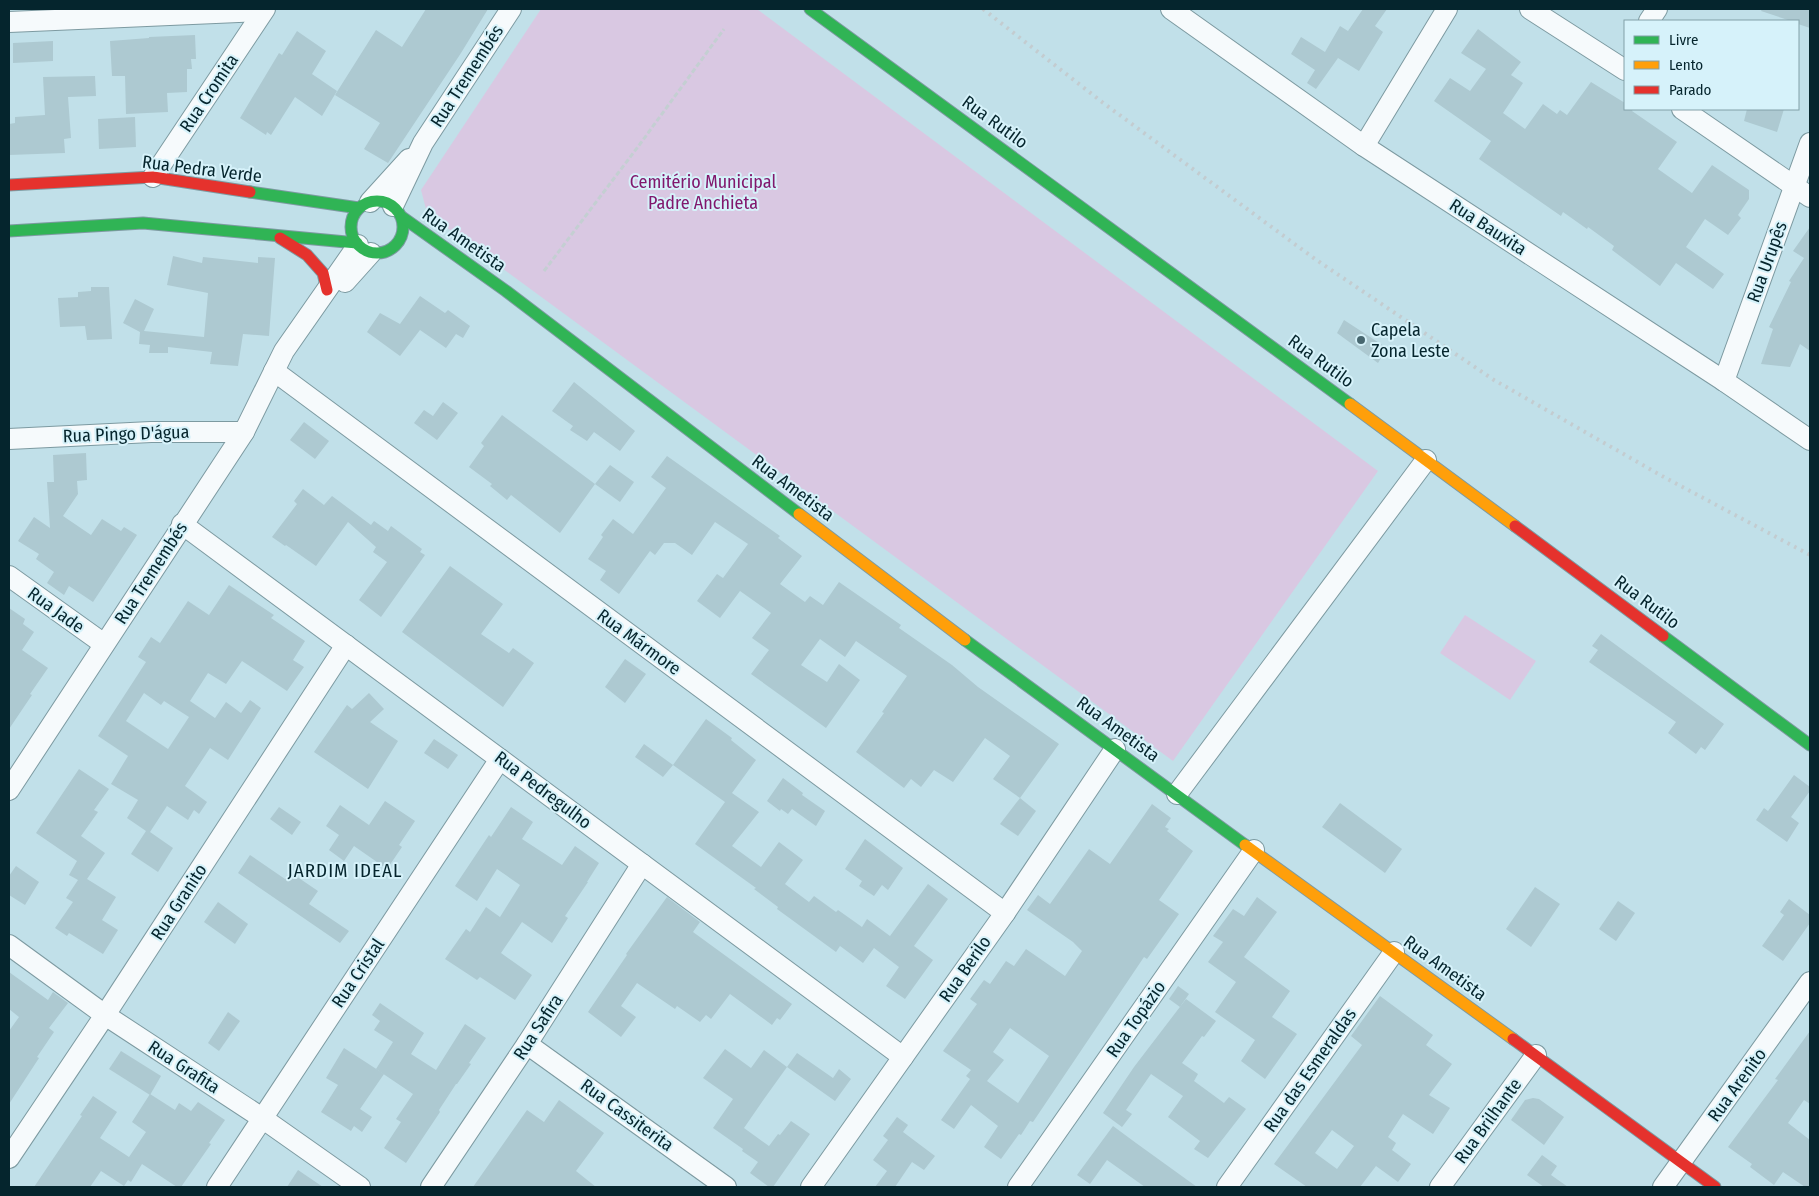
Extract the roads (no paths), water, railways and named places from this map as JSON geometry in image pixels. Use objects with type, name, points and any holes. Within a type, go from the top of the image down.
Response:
[{"type":"street","name":"Rua Tremembés","points":[[364,205],[423,143],[511,9]]},
{"type":"street","name":"Rua Rutilo","points":[[810,9],[1426,460],[1810,745]]},
{"type":"street","name":"Rua Bauxita","points":[[1171,9],[1194,15],[1364,146],[1724,380],[1810,440]]},
{"type":"street","points":[[1364,146],[1447,9]]},
{"type":"street","points":[[1530,9],[1623,64]]},
{"type":"street","points":[[1650,20],[1657,9]]},
{"type":"street","points":[[9,22],[264,10]]},
{"type":"street","name":"Rua Cromita","points":[[153,177],[264,10]]},
{"type":"street","points":[[1683,110],[1802,192]]},
{"type":"street","name":"Rua Tremembés","points":[[398,212],[423,143]]},
{"type":"street","name":"Rua Urupês","points":[[1724,380],[1802,192],[1810,143]]},
{"type":"street","name":"Rua Pedra Verde","points":[[9,185],[153,177],[364,205]]},
{"type":"street","points":[[9,230],[142,222],[362,247],[386,252],[402,246],[404,231],[398,212],[382,201],[364,205],[354,215],[351,231],[362,247]]},
{"type":"street","name":"Rua Ametista","points":[[398,212],[506,291],[951,630],[1715,1187]]},
{"type":"street","points":[[278,237],[293,245],[312,261],[323,273],[327,290]]},
{"type":"street","name":"Rua Tremembés","points":[[9,790],[244,432],[284,351],[327,290],[362,247]]},
{"type":"street","name":"Rua Tremembés","points":[[284,351],[362,247]]},
{"type":"street","name":"Rua Ametista","points":[[452,268],[506,291]]},
{"type":"street","name":"Rua Mármore","points":[[274,371],[1005,912]]},
{"type":"street","name":"Rua Pingo D'água","points":[[9,439],[151,432],[244,432]]},
{"type":"street","points":[[1177,794],[1426,460]]},
{"type":"street","name":"Rua Pedregulho","points":[[182,524],[903,1057]]},
{"type":"street","name":"Rua Jade","points":[[9,576],[104,644]]},
{"type":"street","name":"Rua Granito","points":[[9,1158],[105,1015],[346,645]]},
{"type":"street","name":"Rua Berilo","points":[[811,1187],[1005,912],[1115,749]]},
{"type":"street","name":"Rua Cristal","points":[[217,1187],[500,759]]},
{"type":"street","name":"Rua Topázio","points":[[1018,1187],[1254,850]]},
{"type":"street","name":"Rua Safira","points":[[431,1187],[527,1044],[642,864]]},
{"type":"street","name":"Rua Grafita","points":[[9,945],[105,1015],[262,1118],[360,1187]]},
{"type":"street","name":"Rua das Esmeraldas","points":[[1233,1185],[1394,952]]},
{"type":"street","name":"Rua Arenito","points":[[1664,1187],[1810,982]]},
{"type":"street","name":"Rua Cassiterita","points":[[527,1044],[726,1187]]},
{"type":"street","name":"Rua Brilhante","points":[[1440,1187],[1536,1055]]},
{"type":"railway","points":[[983,9],[1102,102],[1315,259],[1494,380],[1662,476],[1810,555]]},
{"type":"place","name":"Capela Zona Leste","points":[[1361,340]]},
{"type":"district","name":"JARDIM IDEAL","points":[[345,870]]},
{"type":"park label","name":"Cemitério Municipal Padre Anchieta","points":[[703,192]]}]
